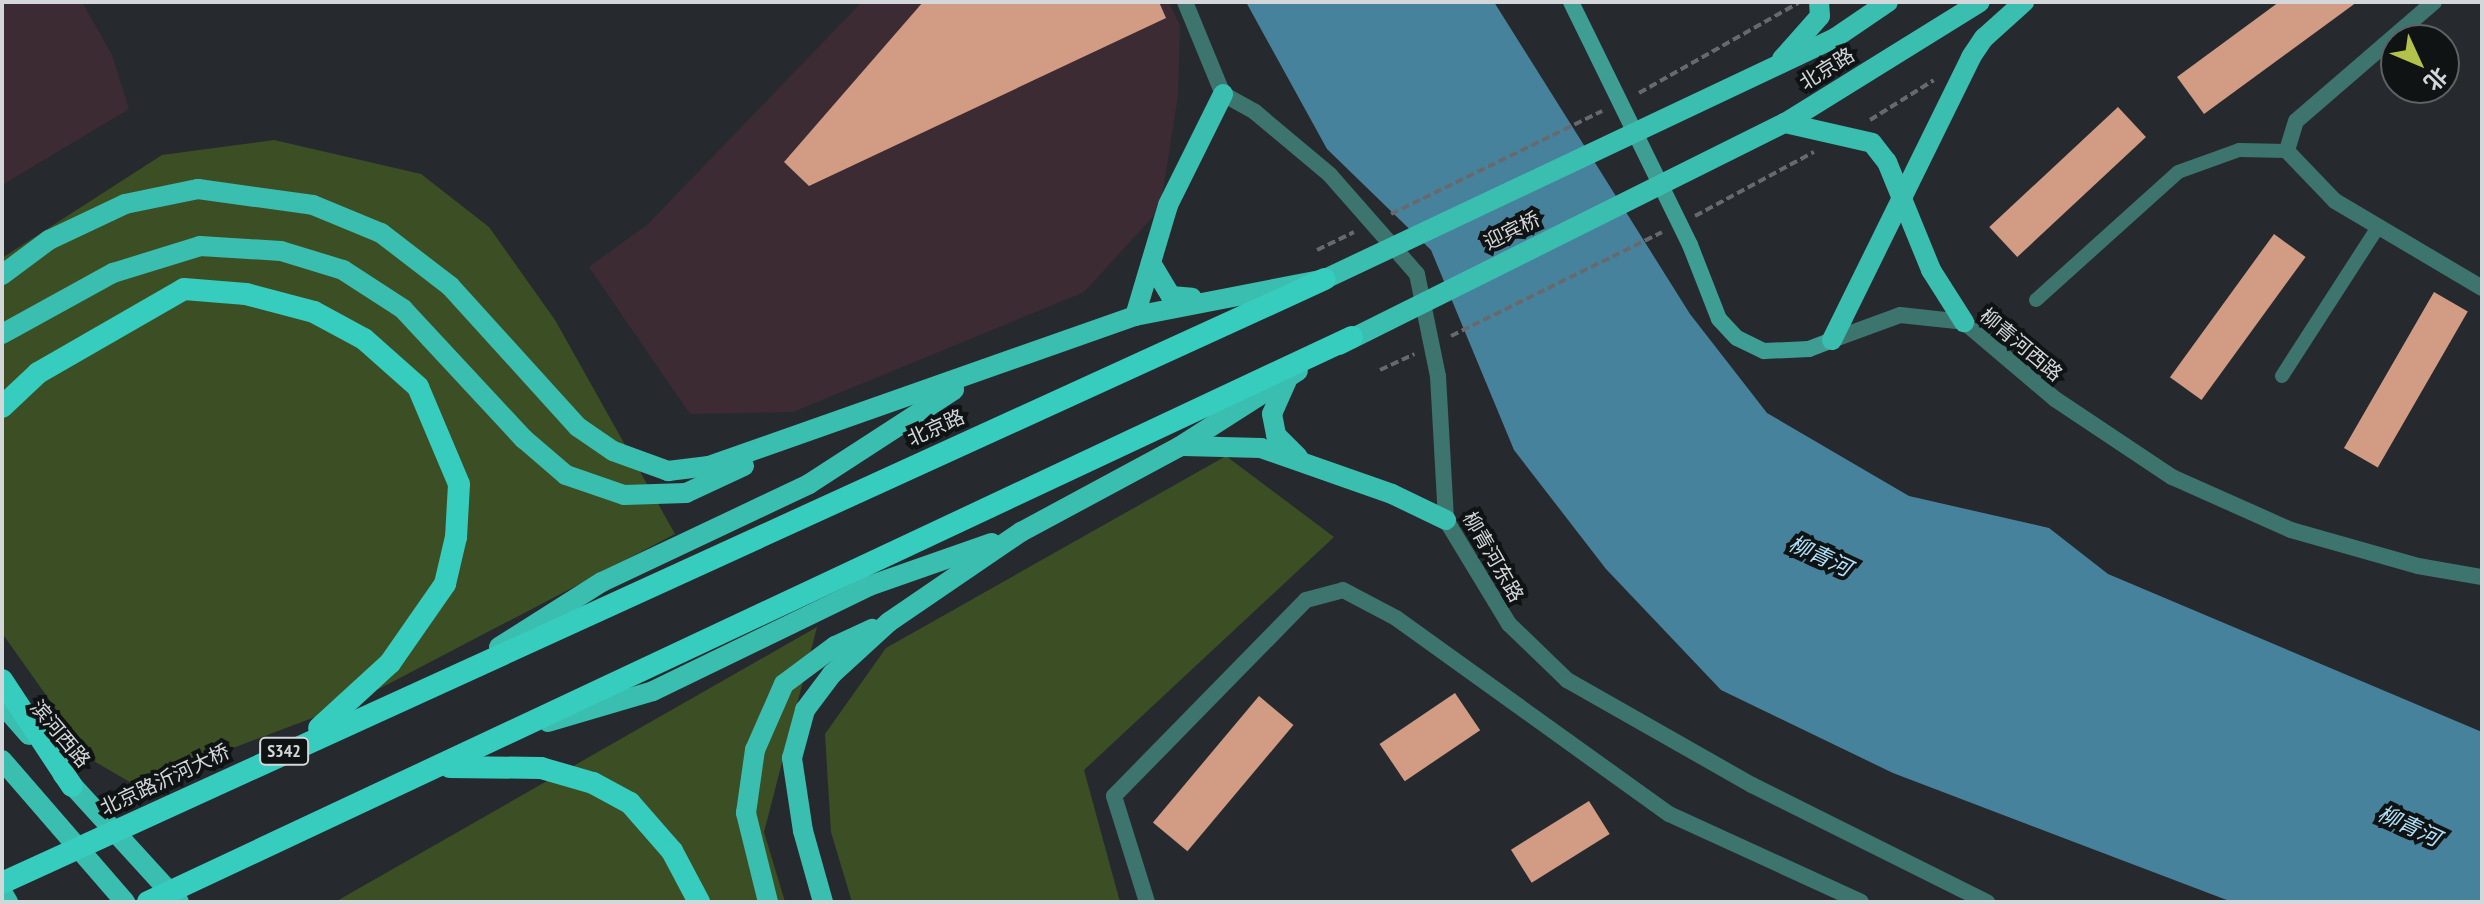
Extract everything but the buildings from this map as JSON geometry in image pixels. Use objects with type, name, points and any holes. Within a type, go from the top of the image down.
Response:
[{"type":"highway","name":"北京路","points":[[566,621],[1325,279]]},
{"type":"highway","points":[[2,407],[38,373],[184,289],[246,294],[314,312],[364,339],[418,387],[459,484],[456,537],[445,584],[424,619],[390,663],[303,742]]},
{"type":"highway","points":[[148,902],[1352,337]]},
{"type":"highway","name":"北京路沂河大桥","points":[[2,883],[566,621]]},
{"type":"highway","points":[[2,680],[72,786]]},
{"type":"highway","points":[[437,768],[541,768],[593,783],[630,803],[672,851],[699,902]]},
{"type":"main road","name":"柳青河西路","points":[[1571,2],[1690,245],[1719,319],[1737,338],[1764,351],[1809,349],[1832,340]]},
{"type":"main road","points":[[1776,65],[1820,16],[1819,2]]},
{"type":"main road","name":"北京路","points":[[1660,116],[1835,38],[1888,2]]},
{"type":"main road","name":"北京路","points":[[1694,168],[1785,123],[1980,2]]},
{"type":"main road","points":[[1832,340],[1900,195],[1984,38],[2024,2]]},
{"type":"main road","points":[[1135,316],[1189,155],[1223,94]]},
{"type":"main road","name":"迎宾桥","points":[[1209,299],[1325,279],[1660,116]]},
{"type":"main road","points":[[1785,123],[1872,143],[1887,162],[1931,270],[1964,322]]},
{"type":"main road","name":"迎宾桥","points":[[1021,532],[1179,447],[1352,337],[1694,168]]},
{"type":"main road","points":[[2,275],[49,240],[125,204],[198,189],[313,205],[381,233],[450,286],[578,427],[613,451],[668,471],[709,466],[978,374],[1135,316],[1209,299]]},
{"type":"main road","points":[[2,334],[113,273],[200,246],[281,251],[343,270],[403,309],[555,466],[624,495],[686,493],[845,418]]},
{"type":"main road","points":[[1151,263],[1171,296],[1209,299]]},
{"type":"main road","points":[[471,665],[602,582],[809,484],[978,374]]},
{"type":"main road","points":[[1289,377],[1272,414],[1276,435],[1304,462]]},
{"type":"main road","points":[[1179,447],[1225,443],[1304,462],[1446,520]]},
{"type":"main road","points":[[823,902],[803,831],[792,758],[805,710],[832,674],[889,622],[1021,532]]},
{"type":"main road","points":[[514,732],[653,691],[869,586],[1021,532]]},
{"type":"main road","points":[[768,902],[746,813],[755,750],[784,684],[835,646],[889,622]]},
{"type":"main road","name":"滨河西路","points":[[2,704],[72,786],[179,902]]},
{"type":"main road","points":[[2,760],[125,902]]},
{"type":"main road","points":[[2,892],[8,902]]},
{"type":"street","points":[[1185,2],[1223,94]]},
{"type":"street","points":[[2434,2],[2296,121],[2287,151],[2335,201],[2482,288]]},
{"type":"street","name":"柳青河东路","points":[[1223,94],[1255,112],[1330,175],[1417,274],[1438,376],[1446,520],[1509,624],[1567,680],[1752,785],[1987,902]]},
{"type":"street","name":"柳青河西路","points":[[1832,340],[1900,315],[1964,322],[2055,399],[2172,477],[2291,530],[2418,566],[2482,577]]},
{"type":"street","points":[[1147,902],[1114,796],[1306,600],[1343,590],[1396,618],[1669,814],[1861,902]]},
{"type":"lane","points":[[2036,300],[2178,172],[2239,150],[2287,151]]},
{"type":"lane","points":[[2282,376],[2378,227]]},
{"type":"path","points":[[1634,95],[1799,2]]},
{"type":"path","points":[[1386,217],[1606,108]]},
{"type":"path","points":[[1691,218],[1705,211]]},
{"type":"path","points":[[1437,343],[1677,225]]},
{"type":"path","points":[[1317,250],[1358,230]]},
{"type":"path","points":[[1380,370],[1423,350]]},
{"type":"shaded area","points":[[2,2],[82,2],[112,55],[129,109],[2,185]]},
{"type":"shaded area","points":[[862,2],[1169,2],[1180,26],[1178,96],[1160,209],[1084,292],[793,412],[690,414],[589,267],[647,225]]},
{"type":"green space","points":[[274,140],[421,174],[489,227],[555,320],[675,534],[352,703],[135,785],[92,760],[2,633],[2,258],[162,155]]},
{"type":"green space","points":[[1226,456],[1334,537],[1084,770],[1120,902],[852,902],[831,832],[825,734],[886,648]]},
{"type":"green space","points":[[817,627],[764,832],[785,902],[335,902]]},
{"type":"water","name":"柳青河","points":[[1246,2],[1494,2],[1690,314],[1767,413],[1909,496],[2049,528],[2108,574],[2482,732],[2482,902],[2232,902],[1893,773],[1721,690],[1606,569],[1514,450],[1431,250],[1327,149]]}]
